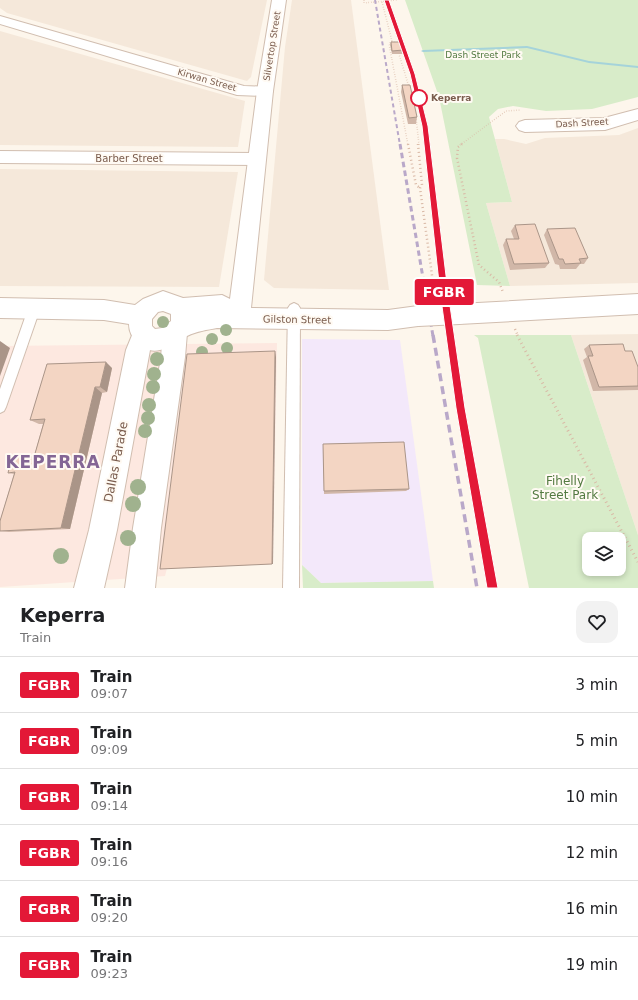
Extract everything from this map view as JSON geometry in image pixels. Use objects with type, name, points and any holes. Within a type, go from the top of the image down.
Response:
[{"type":"street","name":"Silvertop Street","points":[[265,91],[279,0]]},
{"type":"street","name":"Kirwan Street","points":[[0,20],[243,90],[265,91]]},
{"type":"street","points":[[240,312],[265,91]]},
{"type":"street","name":"Dash Street","points":[[525,118],[605,124],[638,114]]},
{"type":"street","name":"Barber Street","points":[[0,157],[257,159]]},
{"type":"street","points":[[140,588],[147,528],[178,323],[170,302],[163,301],[150,306],[142,326]]},
{"type":"street","name":"Gilston Street","points":[[178,323],[188,324],[240,312],[294,313],[388,320],[418,316],[638,304]]},
{"type":"street","points":[[0,308],[104,310],[142,326],[155,340],[169,337],[178,323]]},
{"type":"street","name":"Dallas Parade","points":[[89,588],[103,530],[142,326]]},
{"type":"lane","points":[[0,407],[34,309]]},
{"type":"lane","points":[[291,588],[294,313]]},
{"type":"path","points":[[364,0],[364,2],[397,0]]},
{"type":"path","points":[[382,2],[392,41],[396,44]]},
{"type":"path","points":[[392,41],[389,44],[416,185],[420,188]]},
{"type":"path","points":[[398,51],[410,92]]},
{"type":"path","points":[[504,296],[499,282],[479,265],[457,158],[458,147],[506,111],[517,110],[525,118]]},
{"type":"path","points":[[415,111],[418,124],[422,185],[420,188],[435,298]]},
{"type":"path","points":[[514,327],[520,342],[638,562]]},
{"type":"shaded area","points":[[0,0],[267,0],[251,77],[247,81],[7,13],[0,8]]},
{"type":"shaded area","points":[[292,0],[351,0],[389,290],[274,288],[264,280],[285,47]]},
{"type":"shaded area","points":[[0,31],[245,101],[238,147],[0,145]]},
{"type":"shaded area","points":[[638,128],[638,283],[510,286],[486,203],[512,202],[495,139],[504,139],[526,144],[545,138],[619,135]]},
{"type":"shaded area","points":[[0,169],[238,172],[219,287],[0,286]]},
{"type":"shaded area","points":[[638,334],[638,535],[571,335]]},
{"type":"shaded area","points":[[302,339],[400,340],[433,581],[321,583],[302,565]]},
{"type":"shaded area","points":[[277,343],[273,564],[167,568],[165,576],[0,587],[0,346]]},
{"type":"green space","name":"Dash Street Park","points":[[405,0],[638,0],[638,97],[592,109],[546,111],[513,106],[498,109],[489,117],[512,202],[486,203],[510,286],[477,285],[439,97]]},
{"type":"green space","name":"Fihelly Street Park","points":[[474,335],[571,335],[638,535],[638,588],[529,588],[478,338]]},
{"type":"green space","points":[[302,565],[321,583],[433,581],[434,588],[303,588]]},
{"type":"building","points":[[391,42],[401,42],[403,50],[392,51]]},
{"type":"building","points":[[402,85],[410,85],[417,117],[409,118]]},
{"type":"building","points":[[535,224],[549,263],[514,264],[506,239],[519,239],[515,225]]},
{"type":"building","points":[[575,228],[588,258],[579,259],[581,263],[565,264],[563,259],[559,259],[547,229]]},
{"type":"building","points":[[623,344],[625,351],[632,351],[638,367],[638,386],[599,387],[588,356],[593,356],[589,345]]},
{"type":"building","points":[[275,351],[272,564],[160,569],[187,354]]},
{"type":"building","points":[[106,362],[100,387],[95,387],[61,528],[0,531],[0,521],[15,472],[8,473],[12,457],[34,457],[45,419],[30,420],[47,364]]},
{"type":"building","points":[[404,442],[409,489],[324,491],[323,444]]},
{"type":"waterway","points":[[423,51],[527,47],[589,62],[638,67]]},
{"type":"railway","points":[[375,0],[400,145]]},
{"type":"railway","points":[[387,0],[406,54],[421,108],[427,145]]},
{"type":"railway","points":[[400,144],[433,336]]},
{"type":"railway","points":[[427,144],[450,336]]},
{"type":"railway","points":[[433,335],[477,588]]},
{"type":"railway","points":[[450,335],[460,408],[492,588]]},
{"type":"train","name":"FGBR","points":[[387,0],[413,74],[425,126],[430,155],[444,292],[460,408],[492,588]]},
{"type":"place","name":"Keperra","points":[[419,98]]},
{"type":"district","name":"KEPERRA","points":[[53,462]]}]
